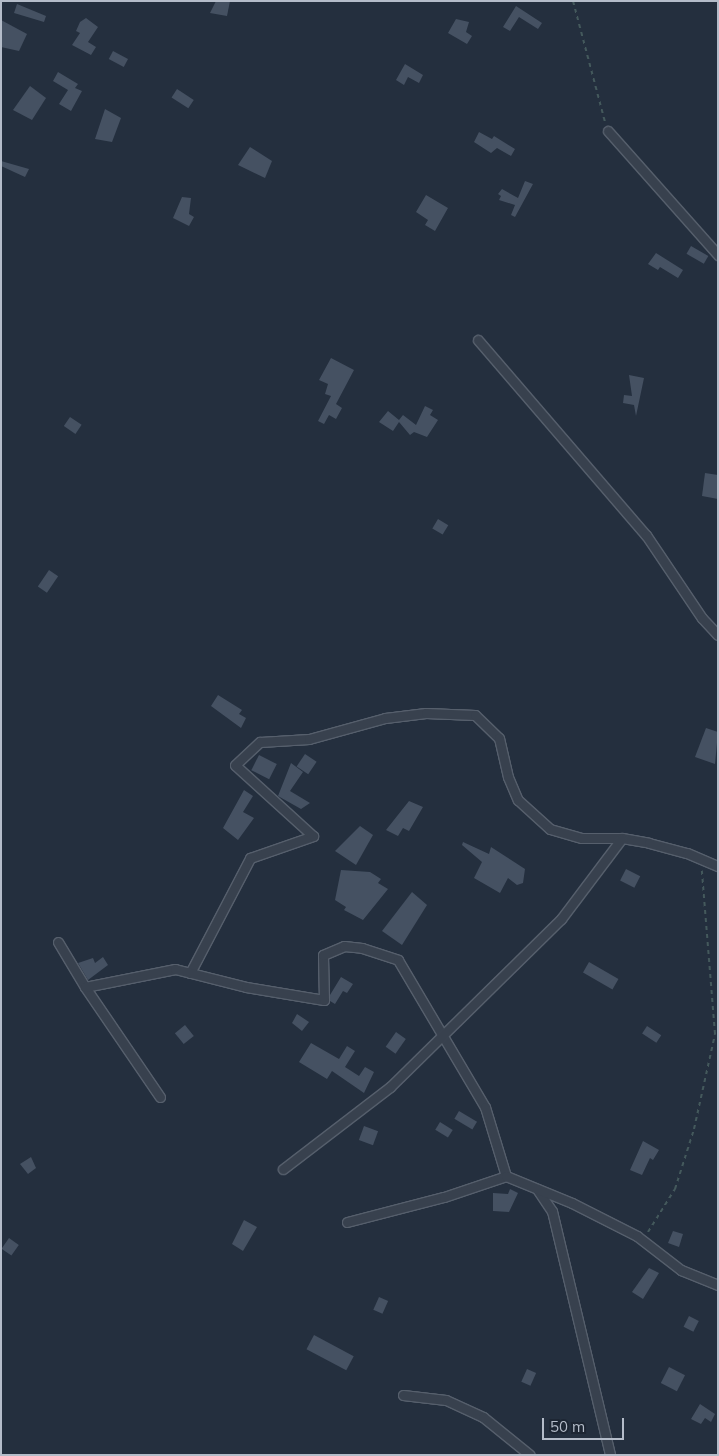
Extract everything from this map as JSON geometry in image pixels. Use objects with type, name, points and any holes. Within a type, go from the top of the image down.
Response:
[{"type":"street","points":[[608,131],[718,254]]},
{"type":"street","points":[[478,340],[646,534],[702,618],[718,635]]},
{"type":"street","points":[[190,973],[250,858],[313,836],[235,766],[260,742],[310,739],[386,718],[418,714],[475,715],[499,738],[508,777],[518,800],[550,829],[582,838],[622,838],[702,859],[718,866]]},
{"type":"street","points":[[283,1169],[390,1087],[561,919],[622,838]]},
{"type":"street","points":[[58,942],[85,987],[160,1097]]},
{"type":"street","points":[[85,987],[175,969],[246,987],[324,1000],[323,954],[344,946],[362,948],[398,960],[486,1107],[506,1176]]},
{"type":"street","points":[[347,1222],[444,1197],[506,1176],[537,1189],[642,1241],[681,1270],[718,1285]]},
{"type":"street","points":[[537,1189],[552,1212],[610,1455]]},
{"type":"street","points":[[403,1396],[446,1400],[483,1417],[530,1455]]},
{"type":"path","points":[[573,1],[608,131]]},
{"type":"path","points":[[642,1241],[675,1189],[694,1129],[715,1034],[702,859]]},
{"type":"building","points":[[216,1],[230,1],[227,16],[210,13]]},
{"type":"building","points":[[17,4],[46,16],[44,22],[14,13]]},
{"type":"building","points":[[516,6],[542,23],[538,29],[519,17],[510,31],[503,27]]},
{"type":"building","points":[[86,18],[98,27],[88,42],[96,47],[91,55],[72,45],[80,33],[76,31],[80,22]]},
{"type":"building","points":[[456,19],[469,22],[466,32],[472,36],[467,44],[448,33]]},
{"type":"building","points":[[1,20],[27,34],[19,51],[1,47]]},
{"type":"building","points":[[113,51],[128,59],[124,67],[109,59]]},
{"type":"building","points":[[405,64],[423,75],[419,83],[408,77],[404,85],[396,80]]},
{"type":"building","points":[[58,72],[78,84],[75,88],[82,91],[71,111],[59,104],[68,90],[53,81]]},
{"type":"building","points":[[30,86],[46,98],[32,120],[13,110]]},
{"type":"building","points":[[177,89],[194,100],[188,108],[172,97]]},
{"type":"building","points":[[105,109],[121,118],[112,142],[95,139]]},
{"type":"building","points":[[479,132],[492,139],[494,136],[515,149],[511,156],[497,148],[491,153],[474,142]]},
{"type":"building","points":[[250,147],[272,161],[265,178],[238,165]]},
{"type":"building","points":[[1,161],[29,169],[25,177],[1,166]]},
{"type":"building","points":[[525,181],[533,184],[515,217],[511,215],[515,205],[499,200],[501,196],[498,194],[502,189],[518,198]]},
{"type":"building","points":[[426,195],[448,208],[435,231],[425,225],[428,220],[416,212]]},
{"type":"building","points":[[182,197],[191,198],[189,214],[194,217],[189,226],[173,218]]},
{"type":"building","points":[[691,246],[708,256],[704,264],[686,254]]},
{"type":"building","points":[[656,253],[683,270],[678,278],[660,267],[658,270],[648,264]]},
{"type":"building","points":[[331,358],[354,370],[336,404],[342,408],[336,419],[329,415],[324,424],[318,421],[331,396],[325,394],[328,384],[319,380]]},
{"type":"building","points":[[629,375],[644,378],[636,416],[634,405],[623,403],[624,395],[632,396]]},
{"type":"building","points":[[425,406],[433,410],[430,415],[438,420],[427,437],[414,432],[410,435],[399,422],[393,431],[379,422],[388,411],[399,420],[403,415],[416,425]]},
{"type":"building","points":[[70,417],[82,425],[75,434],[64,426]]},
{"type":"building","points":[[705,473],[718,475],[718,499],[702,496]]},
{"type":"building","points":[[438,519],[448,525],[443,535],[432,528]]},
{"type":"building","points":[[49,570],[58,576],[47,593],[38,587]]},
{"type":"building","points":[[218,695],[242,710],[239,714],[246,718],[241,728],[211,706]]},
{"type":"building","points":[[706,728],[718,732],[715,764],[695,757]]},
{"type":"building","points":[[305,754],[317,762],[308,774],[297,766]]},
{"type":"building","points":[[259,755],[277,764],[269,779],[251,770]]},
{"type":"building","points":[[291,763],[303,772],[290,791],[310,803],[301,809],[278,796]]},
{"type":"building","points":[[244,790],[253,796],[243,812],[254,818],[238,840],[223,828]]},
{"type":"building","points":[[409,801],[423,807],[409,831],[403,828],[398,836],[386,830]]},
{"type":"building","points":[[360,826],[373,835],[356,865],[335,851]]},
{"type":"building","points":[[463,842],[489,854],[491,847],[525,869],[523,883],[517,885],[508,878],[500,893],[474,878],[482,862],[462,845]]},
{"type":"building","points":[[626,869],[640,876],[634,888],[620,881]]},
{"type":"building","points":[[341,870],[370,872],[381,879],[378,883],[388,889],[363,920],[344,910],[346,907],[335,900]]},
{"type":"building","points":[[412,892],[427,905],[402,945],[382,931]]},
{"type":"building","points":[[103,957],[108,965],[88,980],[78,963],[93,958],[95,963]]},
{"type":"building","points":[[589,962],[618,979],[612,989],[583,972]]},
{"type":"building","points":[[341,977],[353,984],[347,993],[343,991],[335,1004],[330,1001],[330,995]]},
{"type":"building","points":[[297,1014],[309,1022],[302,1031],[292,1023]]},
{"type":"building","points":[[185,1025],[194,1036],[184,1044],[175,1033]]},
{"type":"building","points":[[647,1026],[661,1035],[656,1043],[642,1034]]},
{"type":"building","points":[[396,1032],[406,1039],[396,1054],[386,1047]]},
{"type":"building","points":[[311,1043],[339,1059],[347,1046],[355,1051],[345,1067],[359,1076],[365,1067],[374,1072],[364,1093],[332,1071],[327,1079],[299,1062]]},
{"type":"building","points":[[459,1111],[477,1122],[472,1130],[454,1119]]},
{"type":"building","points":[[440,1122],[453,1130],[448,1138],[435,1130]]},
{"type":"building","points":[[364,1126],[378,1131],[373,1145],[359,1140]]},
{"type":"building","points":[[643,1141],[659,1150],[653,1160],[650,1158],[642,1175],[630,1170]]},
{"type":"building","points":[[31,1157],[36,1168],[28,1174],[20,1164]]},
{"type":"building","points":[[510,1189],[518,1193],[509,1212],[493,1211],[493,1193],[508,1194]]},
{"type":"building","points":[[244,1220],[257,1227],[243,1251],[232,1244]]},
{"type":"building","points":[[673,1231],[683,1234],[679,1247],[668,1243]]},
{"type":"building","points":[[9,1238],[19,1245],[11,1256],[2,1249]]},
{"type":"building","points":[[649,1268],[659,1273],[643,1299],[632,1292]]},
{"type":"building","points":[[379,1297],[388,1301],[382,1314],[373,1310]]},
{"type":"building","points":[[689,1316],[699,1321],[693,1332],[684,1327]]},
{"type":"building","points":[[314,1335],[354,1356],[346,1370],[306,1349]]},
{"type":"building","points":[[669,1367],[685,1375],[677,1391],[661,1383]]},
{"type":"building","points":[[527,1369],[536,1373],[530,1386],[521,1382]]},
{"type":"building","points":[[700,1404],[715,1414],[711,1422],[705,1418],[701,1424],[691,1419]]}]
